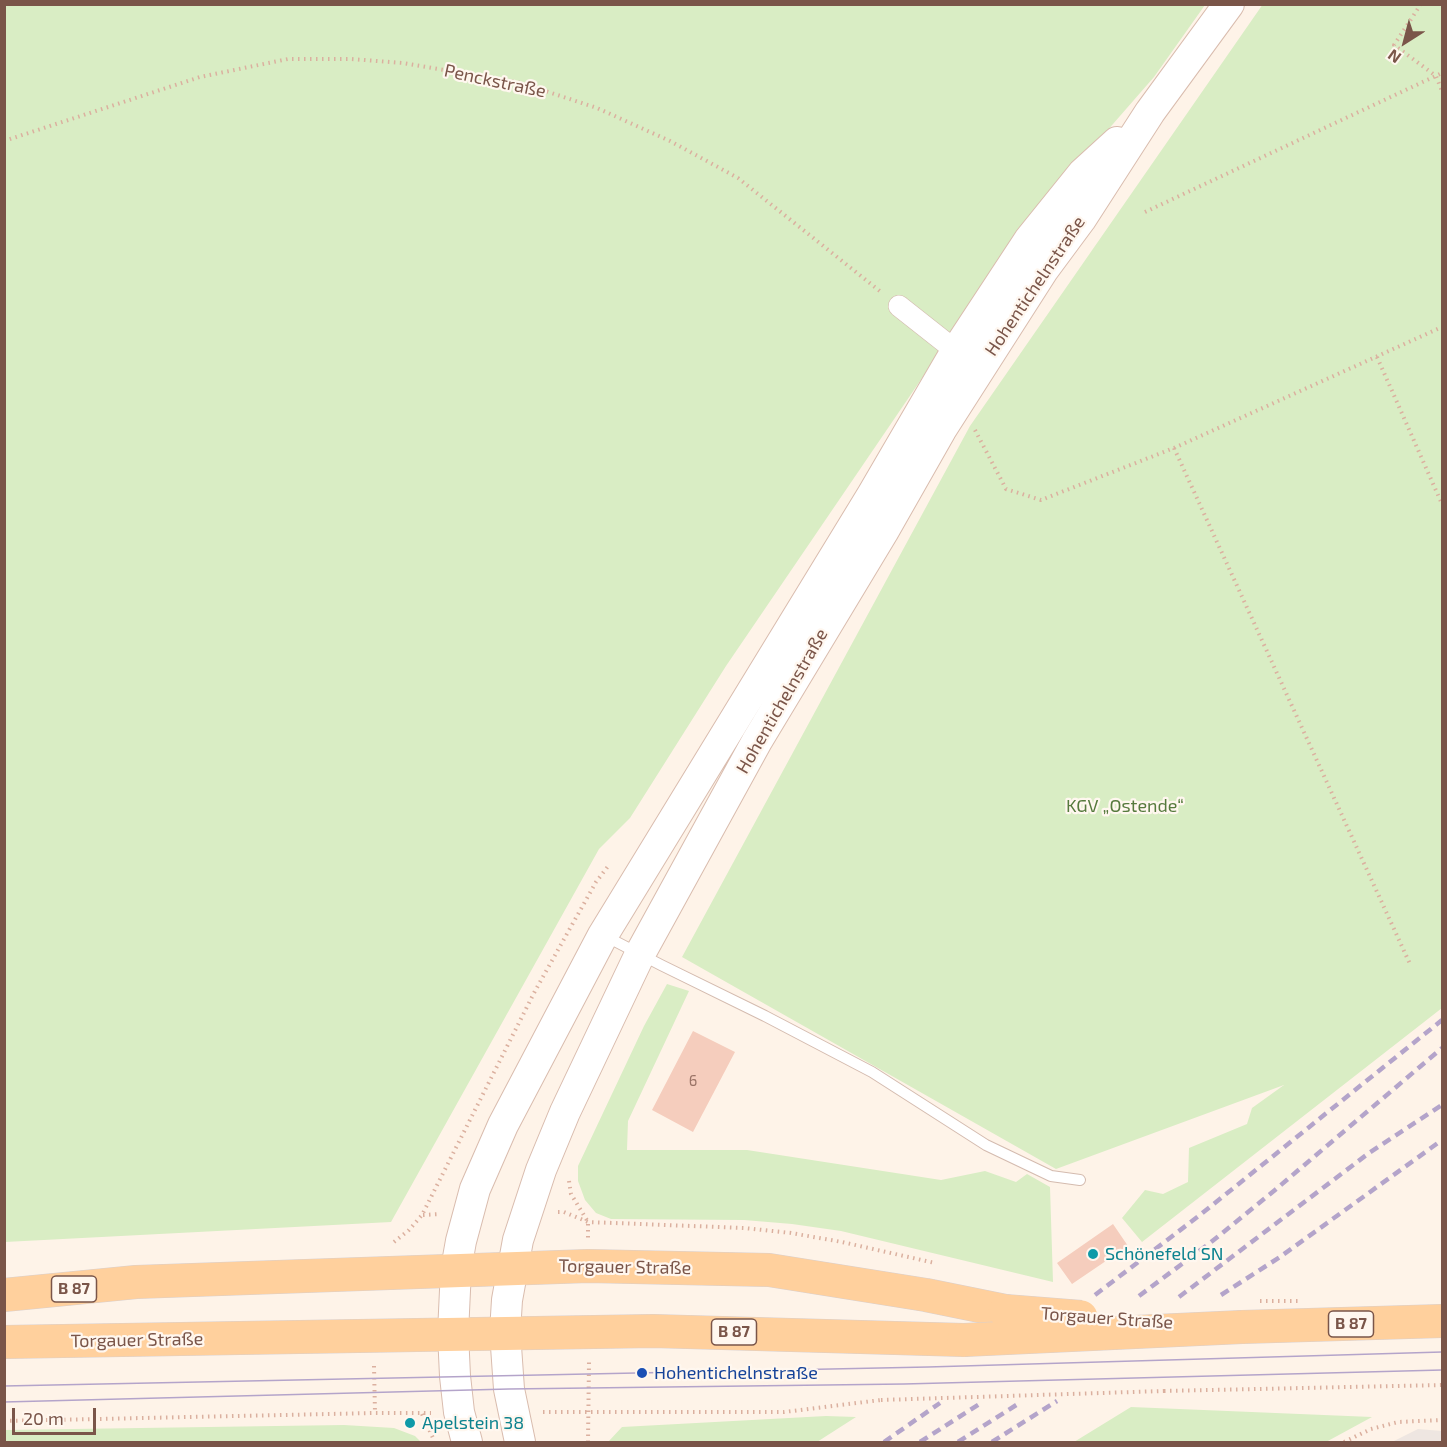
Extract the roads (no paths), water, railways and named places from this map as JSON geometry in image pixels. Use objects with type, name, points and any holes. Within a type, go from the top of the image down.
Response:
[{"type":"main road","name":"Hohentichelnstraße","points":[[520,1443],[509,1389],[505,1332],[507,1300],[518,1240],[541,1170],[591,1055],[640,954],[757,741],[884,532],[941,430],[1032,288],[1081,219],[1150,112],[1229,4]]},
{"type":"main road","name":"Hohentichelnstraße","points":[[467,1443],[459,1412],[453,1333],[456,1269],[468,1212],[482,1173],[525,1082],[603,935],[872,495],[956,351],[1029,240],[1077,182],[1150,112]]},
{"type":"main road","name":"Torgauer Straße","points":[[4,1296],[136,1282],[456,1269],[588,1266],[769,1270],[926,1295],[1005,1311],[1251,1326]]},
{"type":"main road","name":"Torgauer Straße","points":[[4,1342],[505,1332],[717,1332],[964,1340],[1251,1326],[1443,1321]]},
{"type":"street","points":[[898,306],[956,351]]},
{"type":"lane","points":[[603,935],[872,1072],[987,1145],[1051,1176],[1080,1180]]},
{"type":"lane","points":[[457,1443],[459,1412]]},
{"type":"tram line","points":[[4,1386],[928,1367],[1442,1352]]},
{"type":"tram line","points":[[4,1402],[509,1389],[904,1384],[1442,1370]]},
{"type":"railway","points":[[1095,1295],[1200,1215],[1442,1020]]},
{"type":"railway","points":[[1139,1296],[1210,1243],[1275,1190],[1442,1048]]},
{"type":"railway","points":[[1179,1297],[1369,1153],[1442,1105]]},
{"type":"railway","points":[[1221,1295],[1280,1257],[1442,1140]]},
{"type":"railway","points":[[992,1442],[1057,1401]]},
{"type":"railway","points":[[958,1442],[1021,1402]]},
{"type":"railway","points":[[884,1442],[940,1403]]},
{"type":"railway","points":[[920,1442],[981,1403]]},
{"type":"place","name":"Schönefeld SN","points":[[1093,1254]]},
{"type":"place","name":"Hohentichelnstraße","points":[[642,1373]]},
{"type":"place","name":"Apelstein 38","points":[[410,1423]]},
{"type":"park label","name":"KGV „Ostende“","points":[[1125,806]]}]
